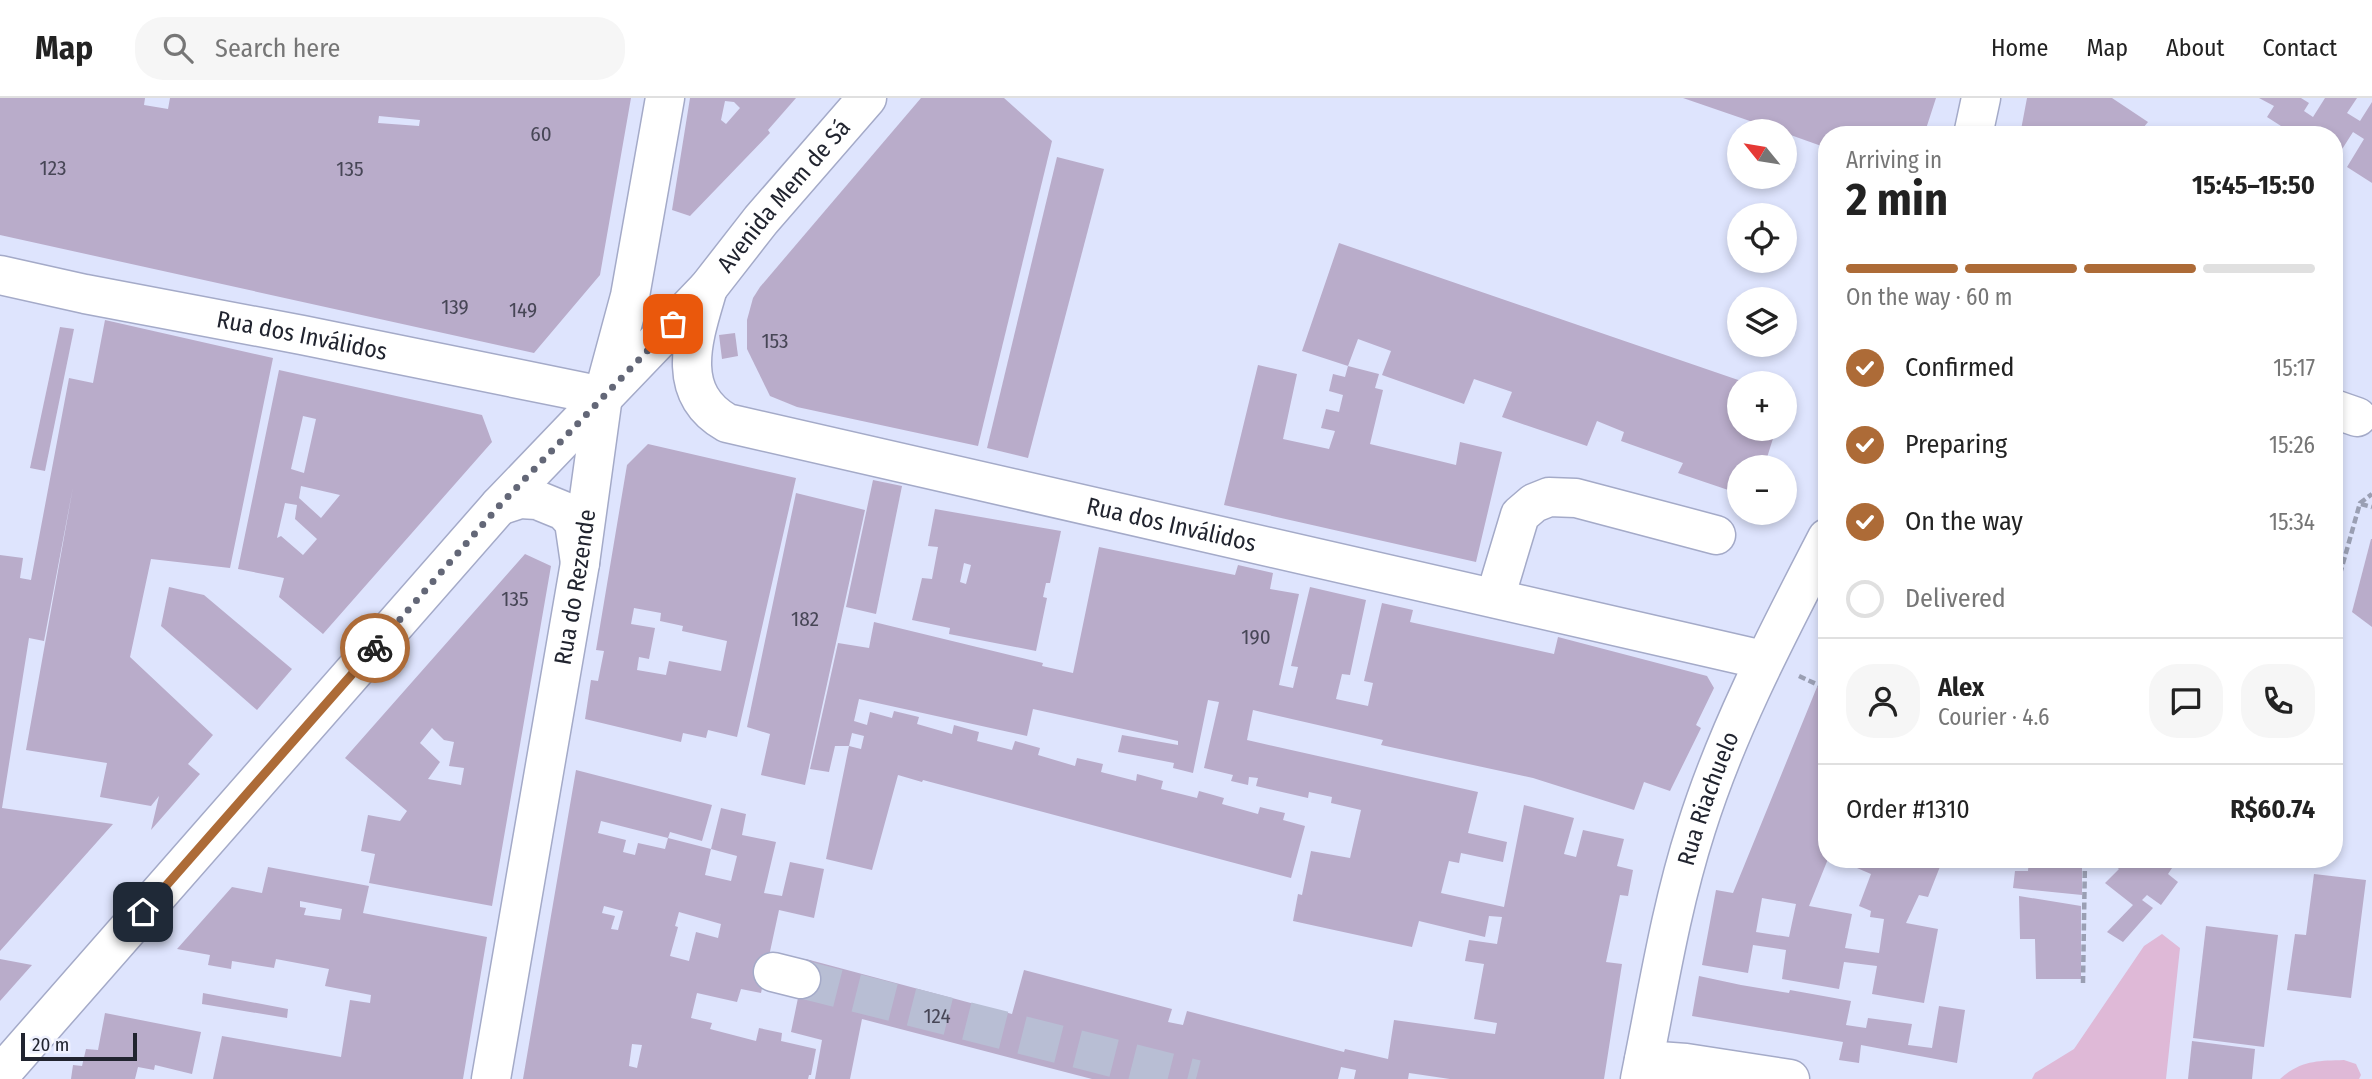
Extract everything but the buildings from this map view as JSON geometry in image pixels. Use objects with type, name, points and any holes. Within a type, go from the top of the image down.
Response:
[{"type":"street","name":"Rua do Rezende","points":[[491,1079],[580,563],[603,396],[630,296],[665,98]]},
{"type":"street","name":"Avenida Mem de Sá","points":[[0,1075],[499,506],[708,288],[761,220],[867,98]]},
{"type":"street","points":[[1975,126],[1981,98]]},
{"type":"street","name":"Rua dos Inválidos","points":[[0,275],[603,396]]},
{"type":"street","name":"Rua dos Inválidos","points":[[708,288],[694,337],[692,378],[702,402],[713,415],[727,423],[1763,660]]},
{"type":"street","points":[[1495,598],[1520,515],[1534,503],[1549,497],[1576,498],[1716,535]]},
{"type":"street","points":[[499,506],[520,499],[537,500],[564,511],[574,522],[580,563]]},
{"type":"street","name":"Rua Riachuelo","points":[[1642,1069],[1695,831],[1727,742],[1763,660],[1818,555]]},
{"type":"street","points":[[1642,1069],[1686,1063],[1790,1079]]},
{"type":"path","points":[[2343,563],[2360,503],[2372,494]]},
{"type":"path","points":[[2360,503],[2372,507]]},
{"type":"path","points":[[2082,983],[2085,868]]},
{"type":"shaded area","points":[[2162,934],[2180,948],[2166,1079],[2032,1079],[2035,1073],[2074,1049],[2144,946]]},
{"type":"shaded area","points":[[2344,1060],[2356,1064],[2361,1075],[2359,1079],[2280,1079],[2303,1065],[2318,1061]]},
{"type":"tunnel","points":[[801,979],[1196,1079]]},
{"type":"way so far","points":[[375,648],[499,506],[673,324]]},
{"type":"route","points":[[143,912],[375,648]]}]
